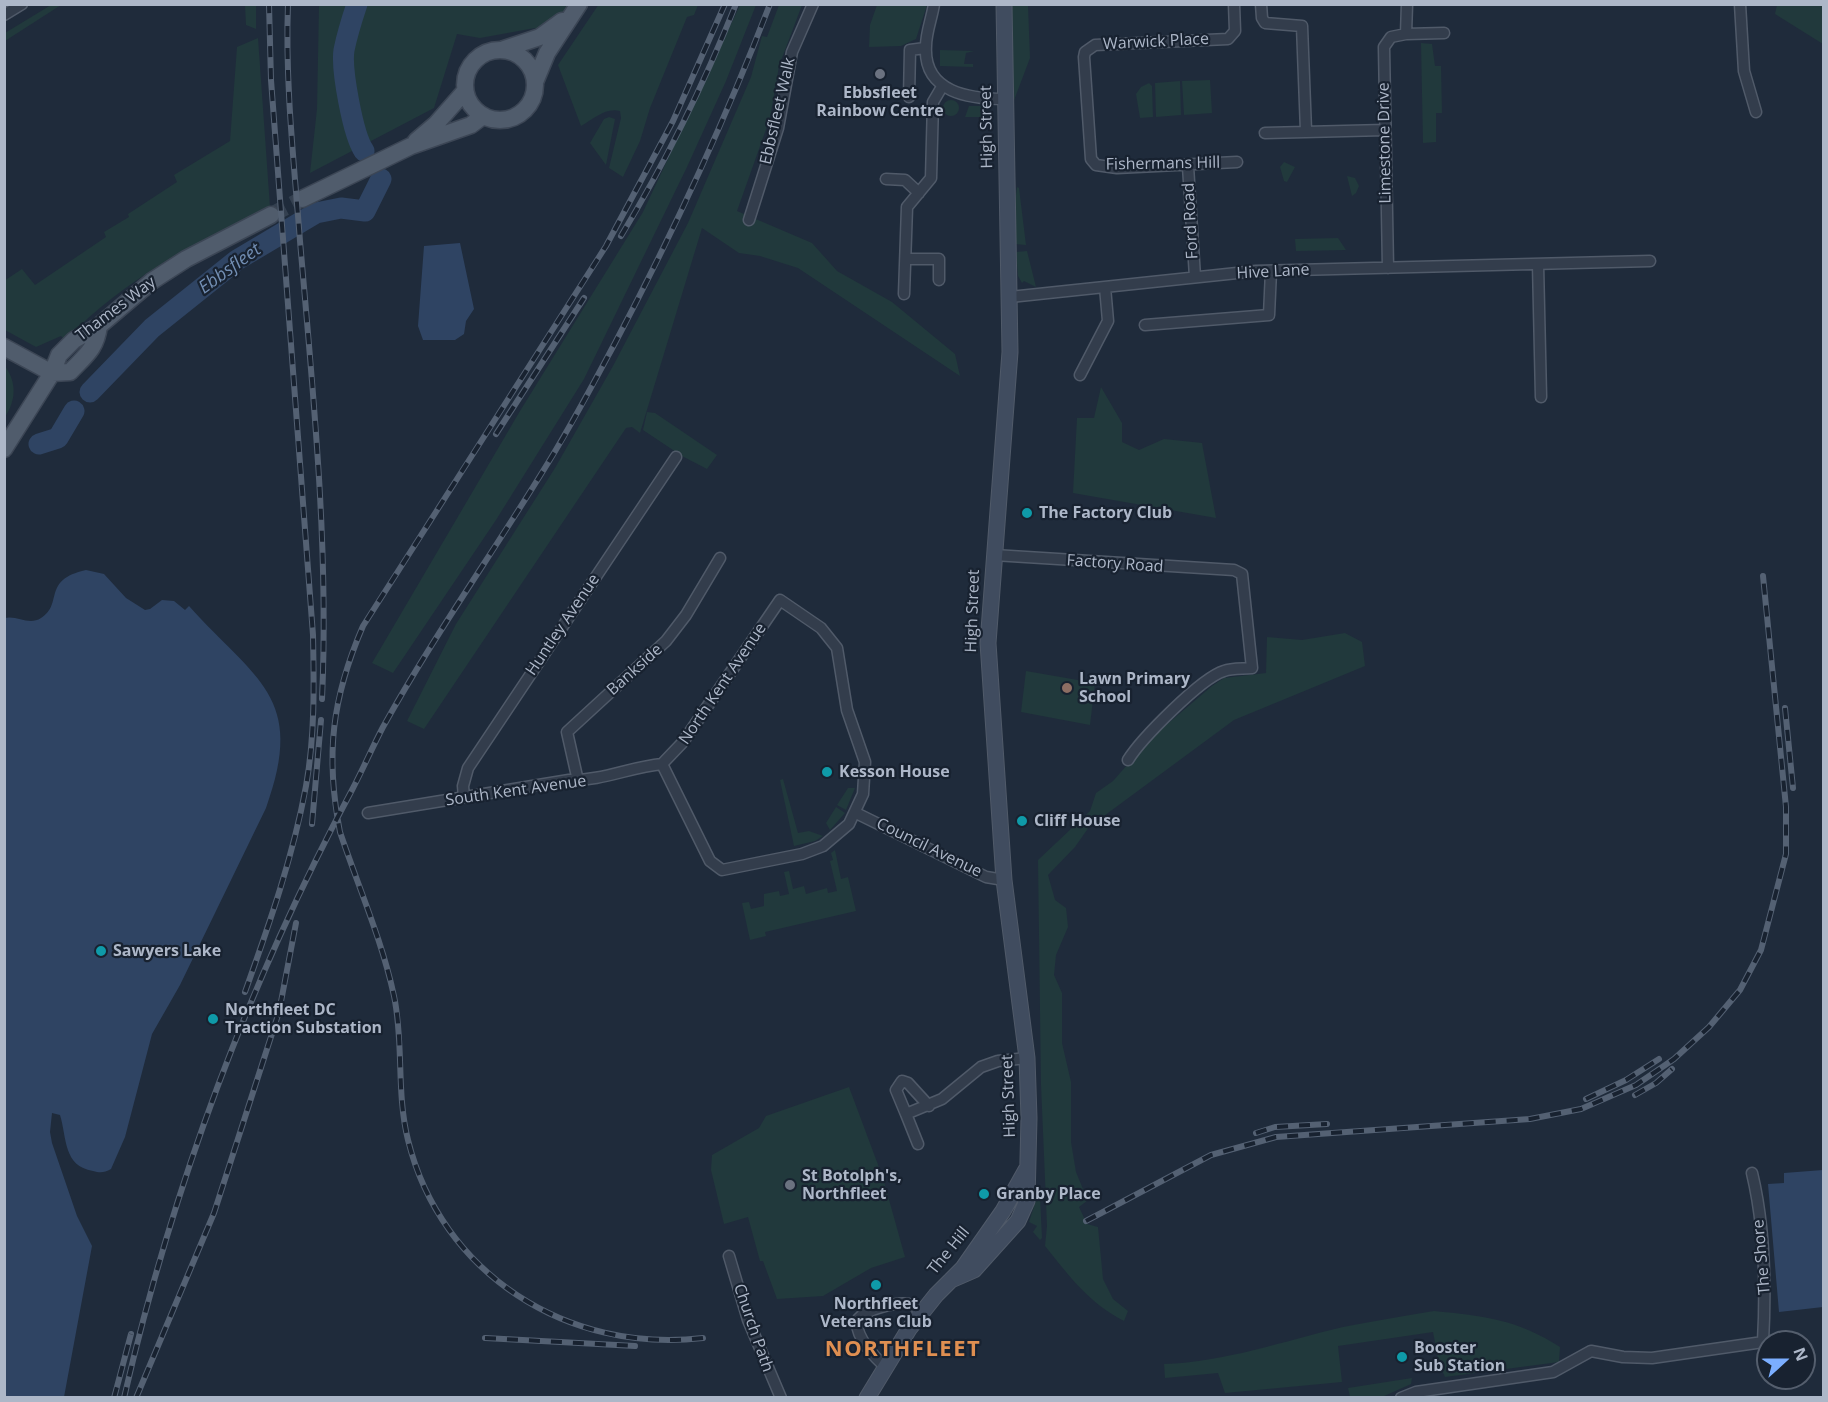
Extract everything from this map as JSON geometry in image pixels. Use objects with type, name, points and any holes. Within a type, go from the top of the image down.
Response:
[{"type":"main road","name":"High Street","points":[[951,1280],[974,1270],[1018,1221],[1027,1201],[1027,1058],[1004,879],[988,643],[1008,394],[1010,297],[1004,4]]},
{"type":"main road","points":[[574,11],[547,53],[531,99],[519,114],[506,118],[483,116],[469,103],[464,79],[477,58],[491,51],[540,37],[574,11]]},
{"type":"main road","points":[[504,49],[524,60],[536,82]]},
{"type":"main road","points":[[411,146],[436,124],[465,91]]},
{"type":"main road","points":[[302,199],[411,146],[471,125],[483,116]]},
{"type":"main road","name":"Thames Way","points":[[52,373],[70,372],[96,344],[99,326],[172,267],[271,215]]},
{"type":"main road","points":[[4,347],[52,373],[4,449]]},
{"type":"main road","name":"The Hill","points":[[867,1398],[921,1311],[963,1268],[1003,1211],[1028,1167]]},
{"type":"street","points":[[4,15],[22,4]]},
{"type":"street","name":"Ebbsfleet Walk","points":[[748,220],[778,128],[792,52],[813,4]]},
{"type":"street","points":[[934,4],[925,48],[932,72],[943,85],[966,98],[1005,99]]},
{"type":"street","name":"Warwick Place","points":[[1091,159],[1085,52],[1095,45],[1228,39],[1235,31],[1234,4]]},
{"type":"street","points":[[1261,4],[1262,19],[1266,24],[1302,26],[1306,131]]},
{"type":"street","points":[[1407,4],[1406,34],[1444,33]]},
{"type":"street","points":[[1740,4],[1744,71],[1756,112]]},
{"type":"street","name":"Limestone Drive","points":[[1388,268],[1384,47],[1391,37],[1406,34]]},
{"type":"street","points":[[909,97],[910,50],[925,48]]},
{"type":"street","points":[[904,294],[908,207],[931,176],[933,102],[943,85]]},
{"type":"street","points":[[1265,133],[1385,130]]},
{"type":"street","name":"Fishermans Hill","points":[[1091,159],[1096,165],[1117,168],[1237,162]]},
{"type":"street","name":"Ford Road","points":[[1188,166],[1195,277]]},
{"type":"street","points":[[886,179],[905,180],[919,193]]},
{"type":"street","points":[[906,259],[939,259],[939,280]]},
{"type":"street","name":"Hive Lane","points":[[1010,297],[1271,271],[1650,261]]},
{"type":"street","points":[[1538,264],[1540,397]]},
{"type":"street","points":[[1145,325],[1269,315],[1271,271]]},
{"type":"street","points":[[1080,375],[1108,321],[1105,287]]},
{"type":"street","name":"Huntley Avenue","points":[[464,797],[463,786],[468,768],[675,457]]},
{"type":"street","name":"Factory Road","points":[[994,555],[1237,570],[1244,579],[1252,668],[1222,671],[1199,687],[1139,743],[1128,760]]},
{"type":"street","name":"Bankside","points":[[578,781],[567,732],[666,641],[686,615],[720,558]]},
{"type":"street","name":"North Kent Avenue","points":[[662,764],[683,742],[780,600],[824,630],[839,651],[847,710],[865,762],[865,785],[856,813]]},
{"type":"street","points":[[662,764],[710,861],[722,870],[819,849],[845,829],[856,813]]},
{"type":"street","name":"South Kent Avenue","points":[[368,813],[578,781],[662,764]]},
{"type":"street","name":"Council Avenue","points":[[856,813],[986,877],[1004,879]]},
{"type":"street","points":[[906,1114],[942,1099],[981,1067],[998,1061],[1027,1058]]},
{"type":"street","points":[[918,1144],[896,1090],[902,1081],[908,1083],[929,1106]]},
{"type":"street","name":"The Shore","points":[[1401,1398],[1416,1392],[1553,1372],[1591,1351],[1623,1357],[1652,1358],[1763,1342],[1766,1295],[1756,1191],[1752,1173]]},
{"type":"street","name":"Church Path","points":[[729,1256],[748,1320],[781,1398]]},
{"type":"street","points":[[887,1368],[876,1359],[861,1336],[856,1324],[858,1319],[870,1311],[903,1304],[912,1305],[921,1311]]},
{"type":"green space","points":[[599,4],[698,5],[694,15],[687,17],[650,108],[640,141],[623,177],[609,168],[621,118],[620,111],[605,112],[581,126],[558,65]]},
{"type":"green space","points":[[51,5],[61,5],[5,41],[5,33]]},
{"type":"green space","points":[[245,5],[256,5],[256,29],[246,25]]},
{"type":"green space","points":[[319,5],[572,5],[537,32],[535,28],[480,38],[457,34],[434,108],[310,173],[317,109]]},
{"type":"green space","points":[[740,5],[756,5],[726,81],[584,379],[496,520],[393,673],[372,663],[520,411],[643,212]]},
{"type":"green space","points":[[779,5],[802,5],[779,66],[770,118],[737,211],[812,243],[837,271],[892,302],[955,354],[960,376],[798,268],[760,256],[739,253],[702,228],[640,433],[632,427],[626,428],[424,729],[407,721],[456,624],[555,468],[613,366],[688,223],[751,77],[762,36],[767,37]]},
{"type":"green space","points":[[877,5],[927,5],[916,39],[901,46],[869,47],[870,25]]},
{"type":"green space","points":[[1012,5],[1028,5],[1030,58],[1013,103]]},
{"type":"green space","points":[[1777,5],[1823,5],[1823,44],[1775,14]]},
{"type":"green space","points":[[258,38],[270,207],[187,250],[137,280],[89,317],[65,340],[61,336],[36,347],[5,330],[4,281],[22,269],[35,285],[106,237],[104,232],[129,217],[128,214],[177,182],[174,175],[230,141],[237,47]]},
{"type":"green space","points":[[1421,43],[1432,44],[1435,66],[1441,66],[1442,113],[1436,113],[1436,142],[1423,143]]},
{"type":"green space","points":[[940,50],[974,51],[966,53],[964,64],[973,64],[973,67],[940,66]]},
{"type":"green space","points":[[1210,80],[1212,113],[1184,115],[1182,81]]},
{"type":"green space","points":[[1180,81],[1181,115],[1156,117],[1155,83]]},
{"type":"green space","points":[[1149,83],[1152,86],[1153,117],[1140,118],[1136,94],[1141,87]]},
{"type":"green space","points":[[948,100],[954,100],[959,108],[957,114],[948,116],[943,111],[943,105]]},
{"type":"green space","points":[[969,106],[983,106],[985,117],[965,117]]},
{"type":"green space","points":[[609,117],[615,119],[606,165],[590,143],[604,119]]},
{"type":"green space","points":[[1284,162],[1295,167],[1287,182],[1284,181],[1280,167]]},
{"type":"green space","points":[[1347,176],[1355,178],[1359,186],[1352,196]]},
{"type":"green space","points":[[1017,187],[1019,188],[1026,245],[1015,244],[1014,210]]},
{"type":"green space","points":[[1338,238],[1346,250],[1296,251],[1295,239]]},
{"type":"green space","points":[[1027,251],[1036,287],[1024,281],[1022,283],[1018,276],[1016,252]]},
{"type":"green space","points":[[5,366],[12,379],[14,392],[5,417]]},
{"type":"green space","points":[[1101,387],[1122,423],[1122,442],[1139,450],[1164,439],[1202,443],[1216,518],[1073,493],[1077,418],[1094,418]]},
{"type":"green space","points":[[647,412],[655,413],[717,455],[707,469],[682,456],[643,430]]},
{"type":"green space","points":[[1345,633],[1362,642],[1365,666],[1234,720],[1089,827],[1075,847],[1048,875],[1055,900],[1066,908],[1068,927],[1056,955],[1054,975],[1062,993],[1062,1043],[1071,1082],[1071,1142],[1076,1172],[1083,1189],[1092,1197],[1079,1207],[1087,1224],[1098,1227],[1103,1279],[1113,1299],[1128,1311],[1124,1321],[1090,1297],[1045,1246],[1047,1226],[1041,1085],[1038,860],[1090,811],[1096,793],[1113,781],[1151,738],[1212,686],[1224,678],[1266,673],[1267,637],[1302,640]]},
{"type":"green space","points":[[1026,671],[1095,683],[1090,725],[1021,712]]},
{"type":"green space","points":[[783,779],[798,833],[809,831],[823,836],[815,841],[794,846],[780,780]]},
{"type":"green space","points":[[848,788],[855,788],[846,810],[837,805]]},
{"type":"green space","points":[[836,807],[845,813],[830,830],[826,823]]},
{"type":"green space","points":[[835,850],[841,879],[848,877],[856,911],[765,932],[766,936],[750,940],[742,903],[749,902],[751,909],[764,906],[764,894],[779,891],[780,896],[789,894],[784,872],[789,871],[793,889],[804,886],[806,894],[827,888],[828,893],[837,891],[830,861],[833,860],[831,853]]},
{"type":"green space","points":[[849,1087],[883,1178],[905,1257],[871,1268],[823,1296],[777,1299],[763,1261],[760,1261],[748,1217],[724,1224],[711,1170],[712,1155],[759,1128],[766,1116]]},
{"type":"green space","points":[[1040,1196],[1042,1238],[1040,1240],[1033,1232],[1037,1226],[1029,1222],[1037,1197]]},
{"type":"green space","points":[[1434,1311],[1499,1320],[1529,1330],[1560,1347],[1559,1362],[1445,1377],[1439,1364],[1433,1332],[1338,1346],[1342,1382],[1225,1393],[1218,1373],[1165,1378],[1164,1364],[1232,1355],[1343,1327]]},
{"type":"green space","points":[[1412,1378],[1411,1384],[1382,1397],[1350,1397],[1348,1388]]},
{"type":"water","points":[[460,243],[474,309],[466,321],[464,334],[455,340],[423,340],[418,326],[424,246]]},
{"type":"water","name":"Sawyers Lake","points":[[86,570],[104,574],[126,598],[145,610],[162,600],[174,601],[185,610],[189,606],[253,673],[268,693],[277,714],[281,740],[277,770],[266,808],[180,985],[152,1034],[125,1137],[111,1169],[98,1172],[83,1168],[76,1163],[68,1150],[60,1115],[52,1113],[50,1132],[52,1143],[77,1216],[92,1246],[64,1397],[5,1397],[5,618],[32,621],[41,618],[48,612],[55,592],[63,580],[72,574]]},
{"type":"water","points":[[1823,1170],[1823,1307],[1779,1312],[1768,1184],[1784,1183],[1784,1173]]},
{"type":"waterway","name":"Ebbsfleet","points":[[357,4],[344,50],[344,59],[352,117],[364,151]]},
{"type":"waterway","name":"Ebbsfleet","points":[[90,392],[152,328],[237,260],[316,213],[341,208],[365,211],[381,179]]},
{"type":"waterway","name":"Ebbsfleet","points":[[39,444],[58,438],[74,411]]},
{"type":"tunnel","points":[[271,215],[302,199]]},
{"type":"railway","points":[[245,992],[287,865],[301,812],[311,748],[314,673],[271,80],[269,4]]},
{"type":"railway","points":[[288,4],[291,122],[322,527],[324,642],[322,699]]},
{"type":"railway","points":[[703,1338],[653,1340],[605,1333],[559,1318],[517,1295],[480,1266],[449,1230],[425,1188],[408,1140],[402,1104],[399,1032],[394,996],[376,934],[340,832],[335,804],[333,752],[338,703],[352,652],[363,626],[606,246],[673,121],[725,4]]},
{"type":"railway","points":[[621,236],[683,123],[736,4]]},
{"type":"railway","points":[[124,1398],[166,1240],[191,1163],[218,1086],[280,936],[383,727],[441,630],[553,455],[615,343],[697,176],[770,4]]},
{"type":"railway","points":[[496,434],[584,298]]},
{"type":"railway","points":[[1086,1221],[1211,1155],[1276,1137],[1530,1119],[1581,1109],[1636,1085],[1674,1059],[1709,1027],[1740,990],[1761,950],[1786,854],[1786,807],[1763,576]]},
{"type":"railway","points":[[1785,708],[1793,788]]},
{"type":"railway","points":[[312,824],[321,720]]},
{"type":"railway","points":[[136,1398],[214,1213],[279,1012],[296,923]]},
{"type":"railway","points":[[1586,1099],[1626,1080],[1659,1059]]},
{"type":"railway","points":[[1635,1095],[1656,1083],[1672,1069]]},
{"type":"railway","points":[[1256,1133],[1275,1127],[1327,1124]]},
{"type":"railway","points":[[114,1398],[131,1334]]},
{"type":"railway","points":[[485,1338],[635,1346]]},
{"type":"place","name":"Ebbsfleet Rainbow Centre","points":[[880,74]]},
{"type":"place","name":"The Factory Club","points":[[1027,513]]},
{"type":"place","name":"Lawn Primary School","points":[[1067,688]]},
{"type":"place","name":"Kesson House","points":[[827,772]]},
{"type":"place","name":"Cliff House","points":[[1022,821]]},
{"type":"place","name":"Sawyers Lake","points":[[101,951]]},
{"type":"place","name":"Northfleet DC Traction Substation","points":[[213,1019]]},
{"type":"place","name":"St Botolph's, Northfleet","points":[[790,1185]]},
{"type":"place","name":"Granby Place","points":[[984,1194]]},
{"type":"place","name":"Northfleet Veterans Club","points":[[876,1285]]},
{"type":"place","name":"Booster Sub Station","points":[[1402,1357]]},
{"type":"district","name":"NORTHFLEET","points":[[903,1350]]}]
